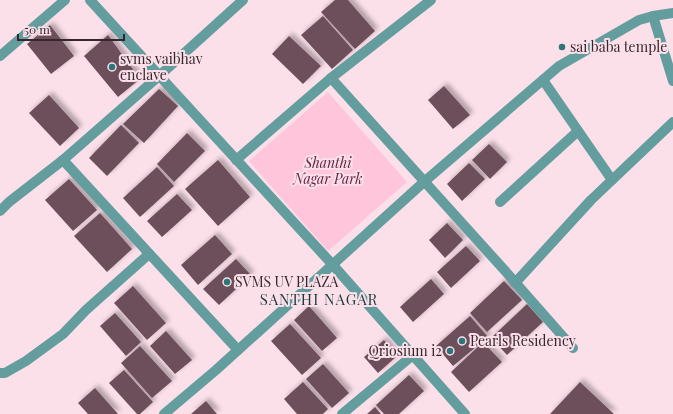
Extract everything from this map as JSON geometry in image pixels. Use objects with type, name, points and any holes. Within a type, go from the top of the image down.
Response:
[{"type":"street","points":[[0,56],[65,0]]},
{"type":"street","points":[[90,0],[332,264],[465,414]]},
{"type":"street","points":[[0,211],[9,202],[63,160],[243,0]]},
{"type":"street","points":[[236,160],[331,78],[427,1]]},
{"type":"street","points":[[164,414],[216,370],[425,181],[559,66],[639,20],[673,13]]},
{"type":"street","points":[[653,16],[673,81]]},
{"type":"street","points":[[331,78],[425,181],[573,348]]},
{"type":"street","points":[[543,80],[612,180]]},
{"type":"street","points":[[515,282],[591,200],[673,122]]},
{"type":"street","points":[[500,202],[578,131]]},
{"type":"street","points":[[63,160],[238,350]]},
{"type":"street","points":[[0,372],[5,373],[26,361],[63,334],[86,310],[149,254]]},
{"type":"street","points":[[342,414],[413,356]]},
{"type":"green space","name":"Shanthi Nagar Park","points":[[328,92],[407,182],[328,251],[249,161]]},
{"type":"building","points":[[335,0],[348,0],[375,31],[355,49],[321,12]]},
{"type":"building","points":[[323,16],[353,50],[332,69],[301,35]]},
{"type":"building","points":[[50,25],[74,56],[51,74],[27,44]]},
{"type":"building","name":"svms vaibhav enclave","points":[[108,35],[140,79],[118,97],[84,56]]},
{"type":"building","points":[[289,36],[321,66],[303,84],[272,54]]},
{"type":"building","points":[[444,86],[470,115],[453,129],[428,100]]},
{"type":"building","points":[[159,89],[178,106],[144,143],[123,124]]},
{"type":"building","points":[[49,95],[79,128],[60,146],[29,113]]},
{"type":"building","points":[[121,125],[139,143],[107,176],[89,158]]},
{"type":"building","points":[[187,133],[205,151],[174,182],[157,164]]},
{"type":"building","points":[[489,144],[507,162],[490,179],[472,160]]},
{"type":"building","points":[[218,160],[250,197],[218,226],[185,189]]},
{"type":"building","points":[[469,163],[485,179],[462,201],[447,184]]},
{"type":"building","points":[[157,167],[174,186],[140,217],[123,198]]},
{"type":"building","points":[[69,179],[97,210],[73,231],[45,200]]},
{"type":"building","points":[[177,194],[192,210],[162,237],[147,221]]},
{"type":"building","points":[[100,213],[132,249],[107,272],[74,236]]},
{"type":"building","points":[[447,223],[463,240],[445,258],[429,240]]},
{"type":"building","points":[[215,235],[232,254],[198,285],[181,265]]},
{"type":"building","points":[[466,246],[480,261],[451,288],[437,272]]},
{"type":"building","name":"SVMS UV PLAZA","points":[[236,259],[251,275],[219,305],[203,289]]},
{"type":"building","points":[[431,279],[444,294],[413,322],[400,307]]},
{"type":"building","points":[[504,281],[522,300],[487,332],[470,313]]},
{"type":"building","points":[[133,286],[166,323],[147,340],[114,303]]},
{"type":"building","points":[[527,304],[543,322],[507,355],[491,338]]},
{"type":"building","points":[[309,306],[337,338],[322,351],[294,320]]},
{"type":"building","points":[[115,313],[141,342],[126,356],[100,326]]},
{"type":"building","name":"Pearls Residency","points":[[470,316],[488,337],[453,366],[436,346]]},
{"type":"building","points":[[290,324],[321,358],[302,375],[271,341]]},
{"type":"building","points":[[166,331],[192,360],[175,374],[150,346]]},
{"type":"building","points":[[384,340],[397,356],[378,373],[364,357]]},
{"type":"building","points":[[483,342],[502,362],[469,392],[451,372]]},
{"type":"building","points":[[140,346],[172,381],[152,398],[121,363]]},
{"type":"building","points":[[323,364],[349,393],[332,408],[306,379]]},
{"type":"building","points":[[124,370],[153,402],[140,414],[137,414],[109,383]]},
{"type":"building","points":[[409,375],[424,391],[399,414],[384,414],[376,405]]},
{"type":"building","points":[[303,382],[328,409],[323,414],[297,414],[284,399]]},
{"type":"building","points":[[580,382],[614,414],[550,414]]},
{"type":"building","points":[[95,388],[118,414],[88,414],[78,403]]},
{"type":"building","points":[[206,401],[217,414],[191,414]]},
{"type":"building","points":[[375,407],[381,414],[367,414]]},
{"type":"place","name":"sai baba temple","points":[[562,47]]},
{"type":"place","name":"svms vaibhav enclave","points":[[112,67]]},
{"type":"place","name":"SVMS UV PLAZA","points":[[227,282]]},
{"type":"place","name":"Pearls Residency","points":[[462,341]]},
{"type":"place","name":"Qriosium i2","points":[[450,351]]},
{"type":"district","name":"SANTHI NAGAR","points":[[319,300]]}]
